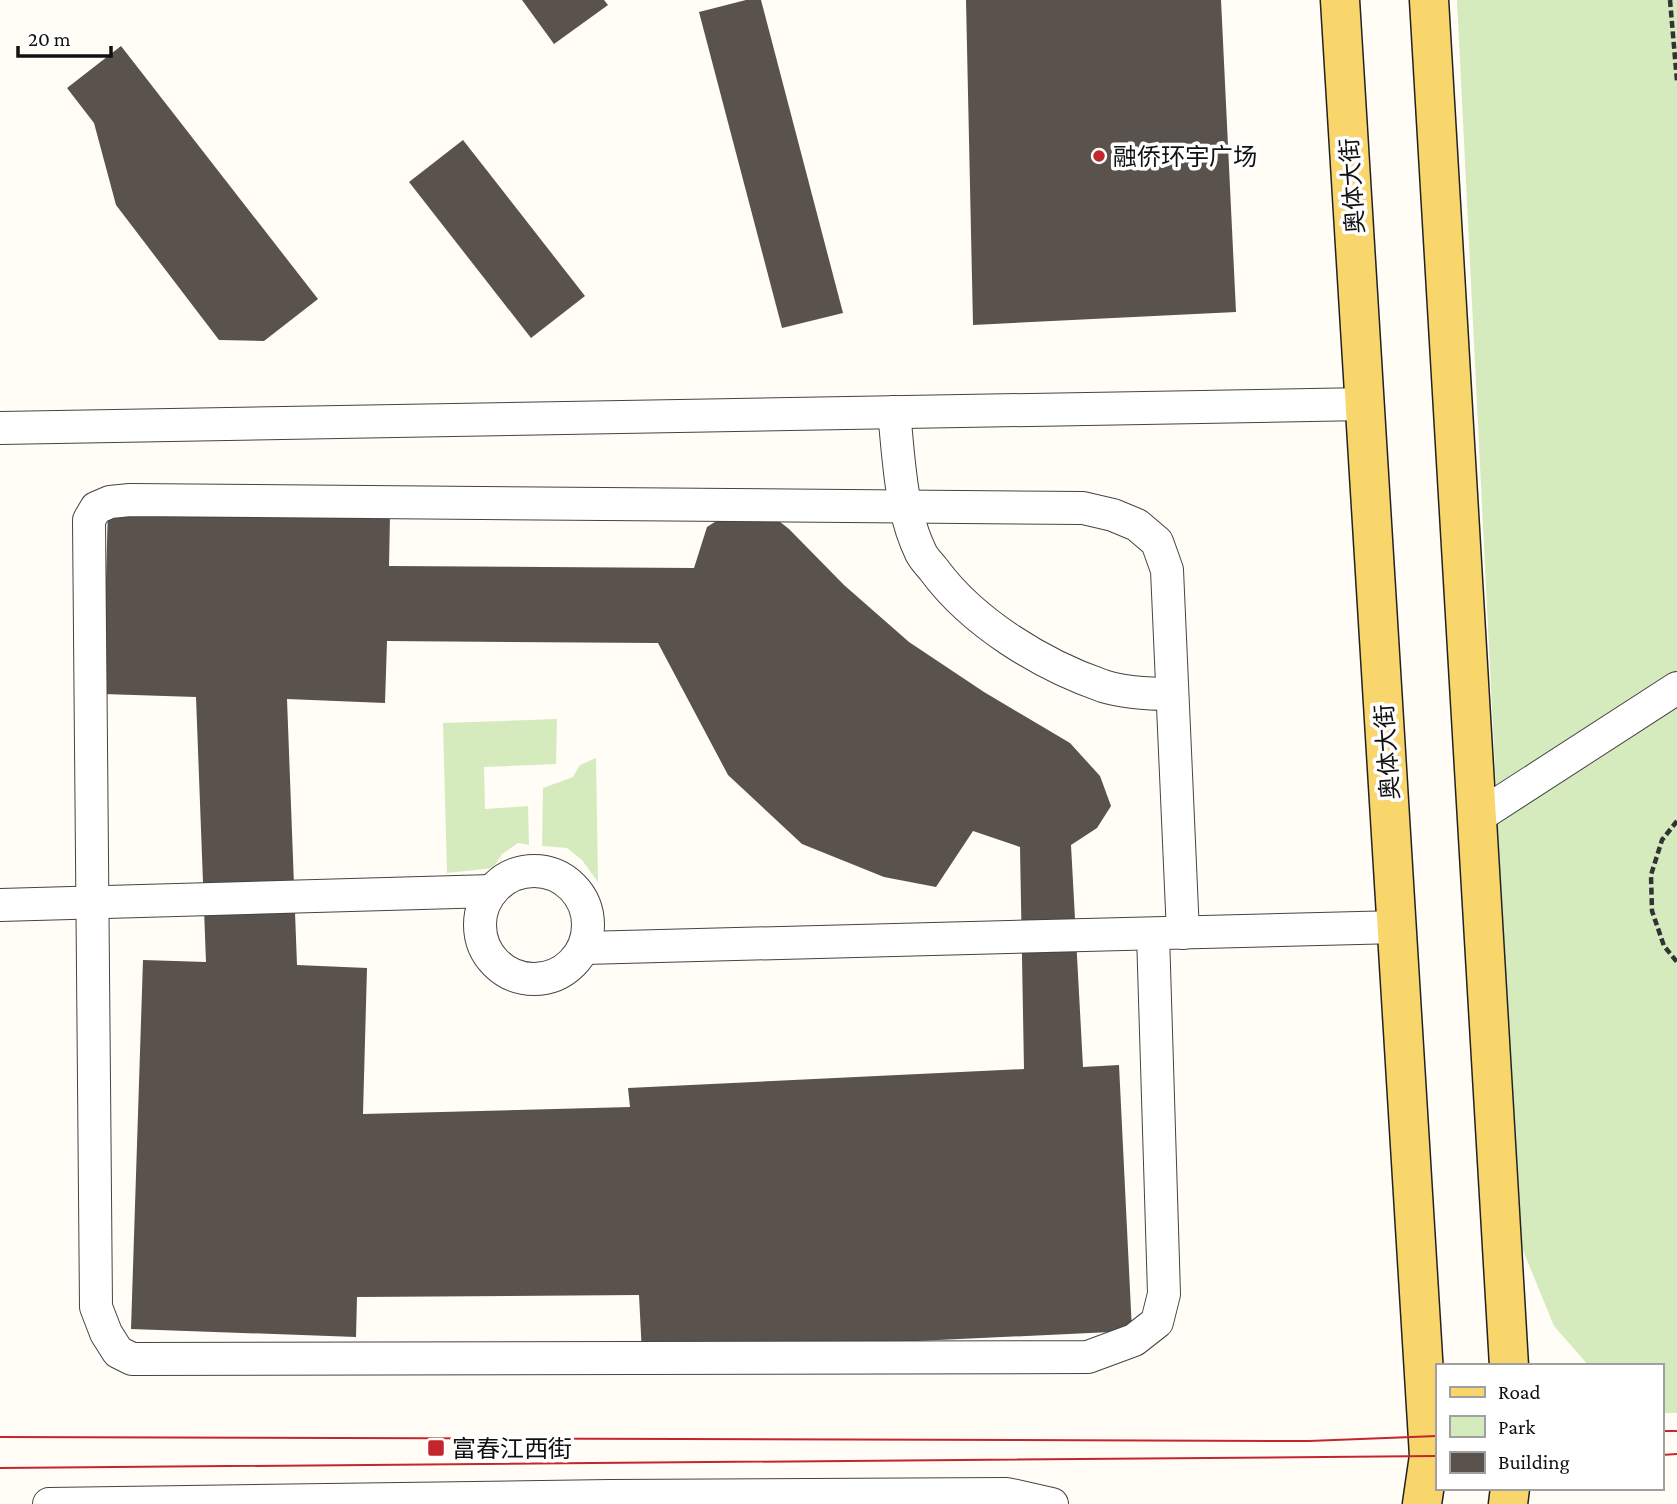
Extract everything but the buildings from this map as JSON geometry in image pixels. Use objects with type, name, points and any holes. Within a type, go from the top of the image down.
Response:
[{"type":"main road","name":"奥体大街","points":[[1340,0],[1429,1455],[1422,1504]]},
{"type":"main road","points":[[1429,0],[1509,1364]]},
{"type":"street","points":[[0,428],[1366,404]]},
{"type":"street","points":[[894,412],[905,506],[922,554],[948,590],[987,625],[1049,663],[1105,686],[1151,694],[1172,694]]},
{"type":"street","points":[[130,500],[905,506],[1083,508],[1112,515],[1137,525],[1157,542],[1167,570],[1172,694],[1164,1294],[1157,1322],[1134,1340],[1088,1357],[132,1359],[118,1352],[106,1333],[96,1307],[89,520],[96,508],[110,502],[130,500]]},
{"type":"street","points":[[1476,818],[1677,688]]},
{"type":"street","points":[[538,870],[555,874],[570,883],[588,912],[589,930],[584,948],[574,963],[559,974],[541,979],[523,979],[506,971],[492,959],[483,943],[480,925],[483,906],[492,891],[504,879],[520,872],[538,870]]},
{"type":"street","points":[[0,905],[492,891]]},
{"type":"street","points":[[584,948],[1398,928]]},
{"type":"street","points":[[49,1504],[1007,1494],[1052,1504]]},
{"type":"path","points":[[1670,0],[1677,81]]},
{"type":"path","points":[[1677,821],[1662,840],[1651,875],[1652,911],[1664,946],[1677,962]]},
{"type":"green space","points":[[1457,0],[1677,0],[1677,1413],[1663,1413],[1663,1364],[1587,1364],[1554,1326],[1520,1243]]},
{"type":"green space","points":[[557,719],[556,764],[484,767],[485,809],[528,806],[529,845],[518,843],[502,854],[493,868],[447,873],[443,723]]},
{"type":"green space","points":[[596,758],[598,882],[582,860],[567,848],[542,846],[543,788],[573,777],[580,765]]},
{"type":"tram line","points":[[1663,1431],[1677,1431]]},
{"type":"tram line","points":[[0,1437],[1309,1441],[1436,1436]]},
{"type":"tram line","points":[[1663,1455],[1677,1454]]},
{"type":"tram line","points":[[0,1468],[1436,1456]]},
{"type":"place","name":"融侨环宇广场","points":[[1099,156]]},
{"type":"place","name":"富春江西街","points":[[436,1448]]}]
